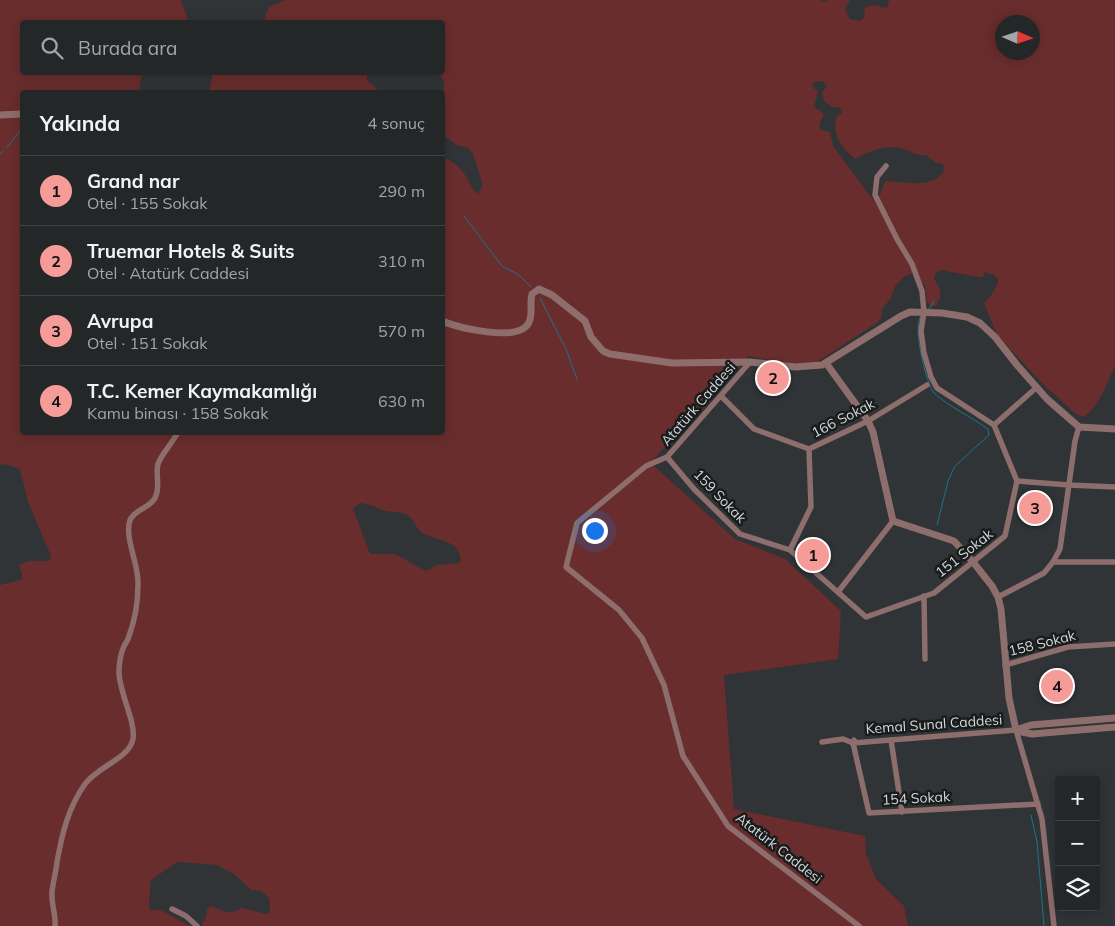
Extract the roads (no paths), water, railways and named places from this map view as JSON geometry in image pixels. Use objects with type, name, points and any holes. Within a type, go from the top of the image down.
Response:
[{"type":"street","points":[[0,115],[20,114]]},
{"type":"street","points":[[886,166],[877,177],[875,195],[912,264],[922,291],[924,312],[921,331],[924,353],[931,377],[937,388],[994,424],[1017,481],[1115,486]]},
{"type":"street","name":"Atatürk Caddesi","points":[[445,321],[456,326],[504,333],[522,331],[527,327],[531,317],[532,294],[536,290],[542,289],[585,321],[591,337],[603,351],[610,354],[672,363],[750,362],[795,367],[826,363],[910,312],[956,315],[967,317],[980,323],[995,337],[1047,399],[1079,427]]},
{"type":"street","name":"Atatürk Caddesi","points":[[750,362],[667,457],[646,466],[576,523],[566,567],[620,610],[642,638],[664,685],[683,756],[728,826],[859,926]]},
{"type":"street","points":[[809,449],[811,507],[790,550],[838,592],[893,521],[877,444],[868,421],[826,363]]},
{"type":"street","name":"166 Sokak","points":[[721,396],[754,429],[809,449],[868,421],[927,385]]},
{"type":"street","points":[[994,424],[1037,386]]},
{"type":"street","points":[[998,597],[1044,573],[1060,549],[1079,427],[1115,429]]},
{"type":"street","points":[[55,926],[56,918],[52,907],[52,893],[68,816],[85,783],[96,772],[121,757],[130,748],[134,737],[119,671],[124,647],[129,639],[138,594],[138,581],[130,536],[130,522],[133,515],[154,500],[158,492],[157,467],[160,458],[170,447],[176,435]]},
{"type":"street","name":"159 Sokak","points":[[667,457],[694,489],[740,534],[790,550]]},
{"type":"street","name":"151 Sokak","points":[[838,592],[866,616],[934,593],[1005,536],[1017,481]]},
{"type":"street","points":[[893,521],[954,541],[992,586],[998,597],[1001,610],[1009,698],[1016,730],[1042,819],[1054,926]]},
{"type":"street","points":[[1053,562],[1115,562]]},
{"type":"street","points":[[924,596],[926,659]]},
{"type":"street","name":"158 Sokak","points":[[1005,665],[1068,647],[1115,644]]},
{"type":"street","name":"Kemal Sunal Caddesi","points":[[822,742],[843,739],[854,741],[891,740],[1016,730],[1031,725],[1115,718]]},
{"type":"street","points":[[1059,723],[1060,731]]},
{"type":"street","name":"Kemal Sunal Caddesi","points":[[1016,730],[1032,734],[1115,727]]},
{"type":"street","points":[[891,740],[902,812]]},
{"type":"street","name":"154 Sokak","points":[[854,741],[869,813],[1038,804]]},
{"type":"street","points":[[172,908],[186,916],[197,926]]},
{"type":"waterway","points":[[7,147],[20,131]]},
{"type":"waterway","points":[[0,154],[3,151]]},
{"type":"waterway","points":[[464,216],[502,266],[519,275],[531,287]]},
{"type":"waterway","points":[[540,298],[566,349],[577,379]]},
{"type":"waterway","points":[[927,310],[934,300]]},
{"type":"waterway","points":[[921,316],[918,331],[919,343],[924,368],[931,388],[935,394],[988,429],[989,435],[955,466],[948,481],[937,525]]},
{"type":"waterway","points":[[1031,815],[1037,842],[1044,926]]},
{"type":"place","name":"Truemar Hotels & Suits","points":[[773,378]]},
{"type":"place","name":"Avrupa","points":[[1035,508]]},
{"type":"place","name":"Grand nar","points":[[813,555]]},
{"type":"place","name":"T.C. Kemer Kaymakamlığı","points":[[1057,686]]}]
